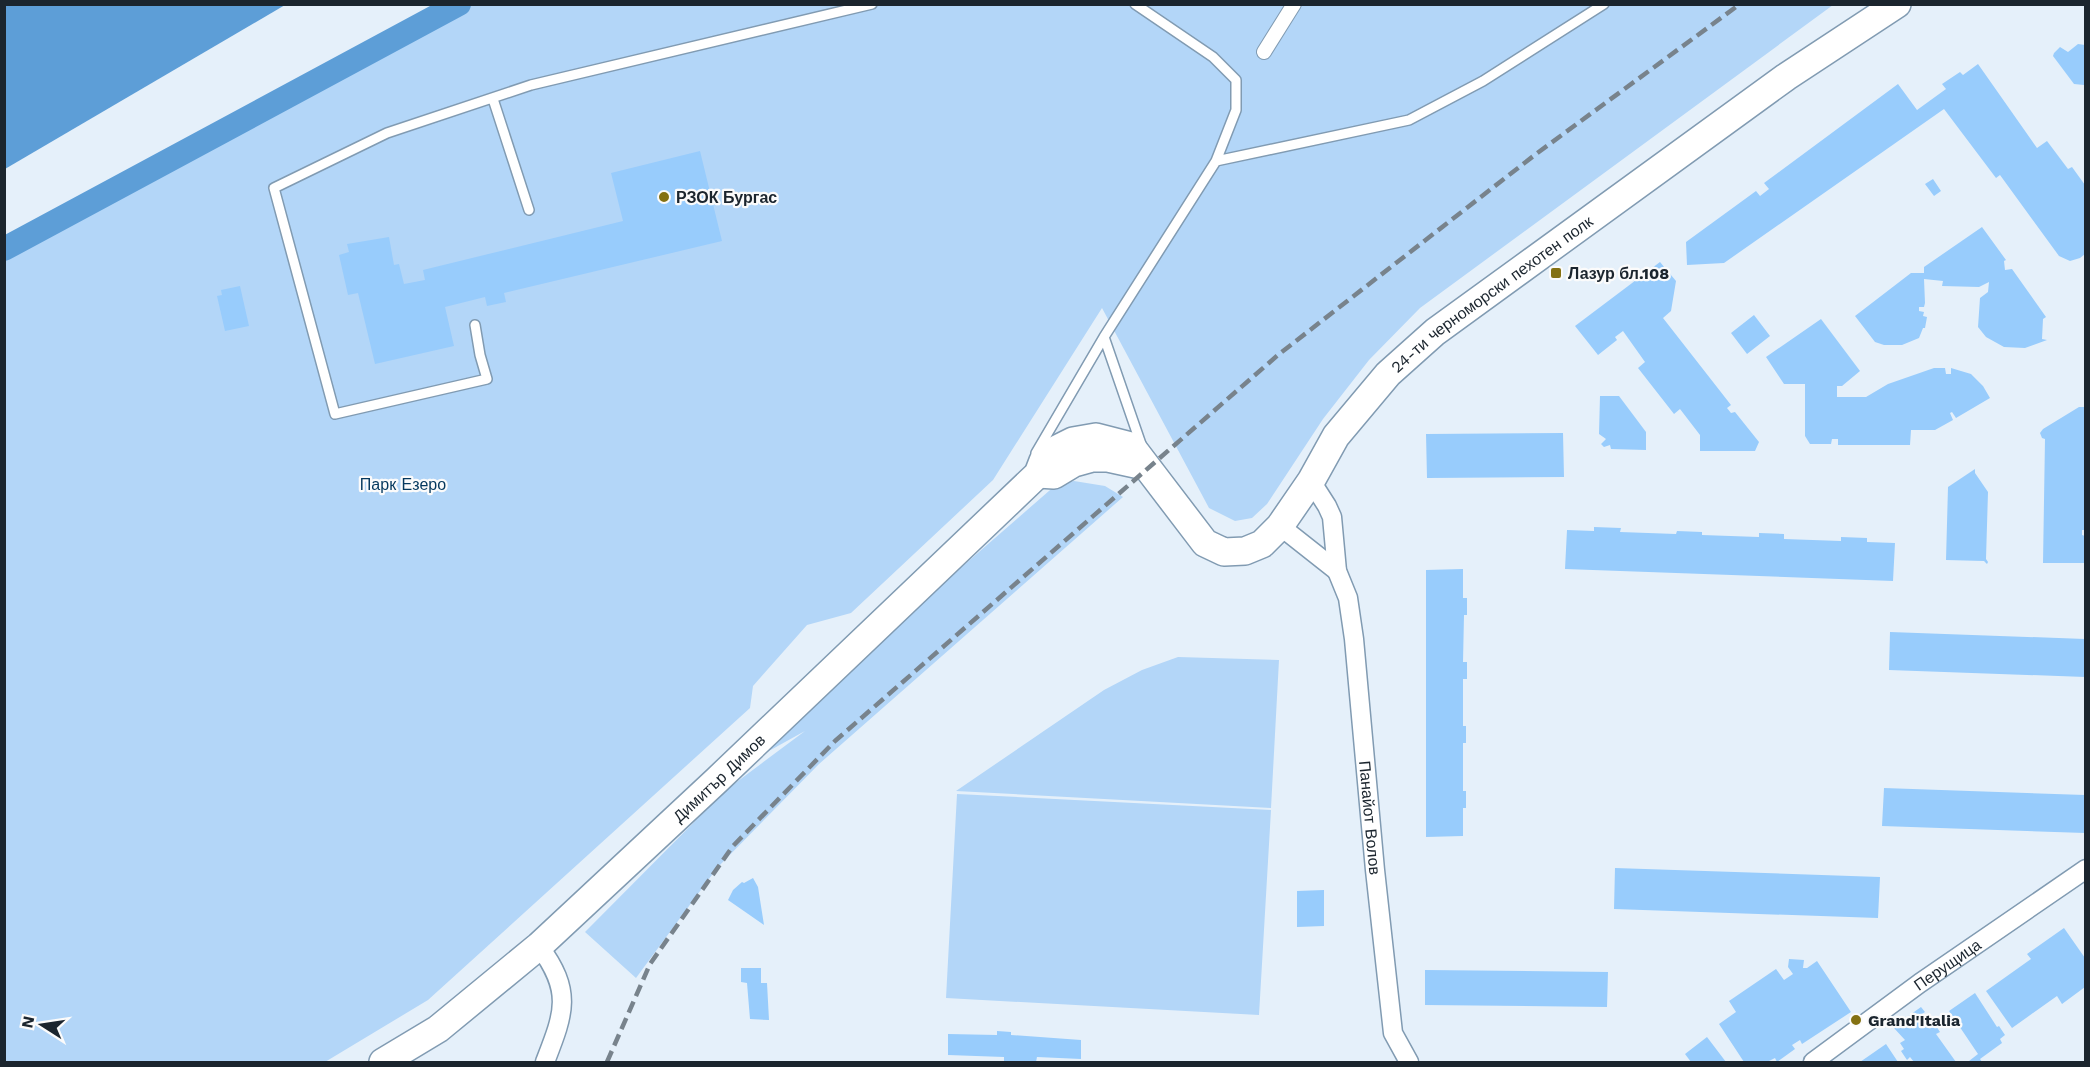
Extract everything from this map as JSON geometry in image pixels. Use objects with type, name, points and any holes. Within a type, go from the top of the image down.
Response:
[{"type":"main road","name":"24-ти черноморски пехотен полк","points":[[1148,467],[1205,543],[1224,552],[1245,551],[1262,544],[1280,526],[1311,481],[1336,436],[1350,418],[1388,374],[1435,332],[1786,77],[1897,4]]},
{"type":"main road","points":[[1038,474],[1054,475],[1074,463],[1092,458],[1108,458],[1148,467]]},
{"type":"main road","name":"Димитър Димов","points":[[383,1062],[438,1029],[539,946],[1038,474]]},
{"type":"street","points":[[1264,52],[1294,4]]},
{"type":"street","name":"Панайот Волов","points":[[1311,481],[1332,517],[1337,572],[1348,598],[1393,1033],[1409,1062]]},
{"type":"street","name":"Панайот Волов","points":[[1280,526],[1337,572]]},
{"type":"street","name":"Перущица","points":[[1813,1062],[1920,983],[2085,869]]},
{"type":"street","points":[[539,946],[552,963],[562,1001],[561,1021],[545,1062]]},
{"type":"lane","points":[[475,325],[487,379],[335,414],[274,188],[387,133],[543,82],[872,4]]},
{"type":"lane","points":[[1038,474],[1033,460],[1038,447],[1104,337],[1216,161],[1236,110],[1236,80],[1214,57],[1135,4]]},
{"type":"lane","points":[[1216,161],[1409,120],[1483,81],[1604,4]]},
{"type":"lane","points":[[493,99],[530,210]]},
{"type":"lane","points":[[1104,337],[1148,467]]},
{"type":"green space","name":"Парк Езеро","points":[[449,5],[1833,5],[1420,308],[1369,360],[1323,419],[1267,504],[1252,518],[1235,521],[1209,508],[1102,308],[993,480],[851,613],[807,625],[753,686],[750,708],[428,1000],[325,1062],[5,1062],[5,248]]},
{"type":"green space","points":[[1074,481],[1105,486],[1123,497],[819,764],[717,868],[636,978],[585,932],[726,790],[805,731],[718,779],[1057,484]]},
{"type":"green space","points":[[1178,657],[1279,660],[1271,808],[956,791],[1104,690],[1142,670]]},
{"type":"green space","points":[[957,794],[1271,810],[1259,1015],[946,998]]},
{"type":"water","points":[[5,4],[285,4],[285,5],[5,169]]},
{"type":"building","points":[[2078,44],[2085,45],[2084,85],[2074,84],[2053,56],[2060,47],[2068,52]]},
{"type":"building","points":[[1978,64],[2037,148],[2047,141],[2068,169],[2072,167],[2085,185],[2085,254],[2080,258],[2070,261],[2059,256],[2000,175],[1996,178],[1944,109],[1724,263],[1687,265],[1686,242],[1756,191],[1760,196],[1769,189],[1764,183],[1898,84],[1917,110],[1946,89],[1942,84],[1960,72],[1963,75]]},
{"type":"building","points":[[700,151],[722,241],[504,293],[506,302],[487,306],[485,297],[445,307],[454,346],[375,364],[358,293],[348,295],[339,255],[349,252],[347,244],[389,237],[394,265],[399,264],[404,284],[425,280],[423,270],[623,221],[611,173]]},
{"type":"building","points":[[1933,179],[1941,191],[1934,196],[1925,184]]},
{"type":"building","points":[[1982,227],[2006,260],[2004,261],[2005,270],[2012,269],[2046,317],[2043,319],[2042,339],[2047,340],[2025,348],[2004,347],[1986,337],[1978,327],[1980,298],[1988,292],[1989,282],[1979,287],[1942,286],[1943,281],[1924,279],[1925,303],[1924,307],[1919,307],[1919,311],[1924,312],[1923,316],[1927,317],[1925,328],[1919,338],[1902,345],[1884,345],[1875,342],[1855,316],[1911,273],[1924,273],[1924,267]]},
{"type":"building","points":[[1660,262],[1676,281],[1671,311],[1663,318],[1731,405],[1727,408],[1731,413],[1735,412],[1759,442],[1755,451],[1700,451],[1700,435],[1680,409],[1674,414],[1638,368],[1645,362],[1623,331],[1615,337],[1617,340],[1598,355],[1575,326]]},
{"type":"building","points":[[240,286],[249,326],[225,331],[217,296],[222,295],[221,290]]},
{"type":"building","points":[[1754,315],[1770,336],[1747,354],[1731,333]]},
{"type":"building","points":[[1821,319],[1860,371],[1842,386],[1837,386],[1837,397],[1866,397],[1888,384],[1934,368],[1945,368],[1946,374],[1951,374],[1951,368],[1971,374],[1983,386],[1990,398],[1956,418],[1952,412],[1950,413],[1953,420],[1935,430],[1911,430],[1910,445],[1838,445],[1838,439],[1832,439],[1831,444],[1810,444],[1805,436],[1805,384],[1784,384],[1766,357]]},
{"type":"building","points":[[1600,396],[1619,396],[1646,432],[1646,450],[1611,449],[1610,445],[1604,447],[1601,444],[1606,439],[1599,434]]},
{"type":"building","points":[[2079,407],[2085,407],[2085,530],[2082,530],[2082,535],[2085,536],[2085,563],[2043,563],[2045,439],[2040,433]]},
{"type":"building","points":[[1563,433],[1564,477],[1427,478],[1426,434]]},
{"type":"building","points":[[1975,469],[1975,473],[1988,492],[1987,564],[1984,561],[1946,560],[1948,487]]},
{"type":"building","points":[[1594,527],[1621,528],[1620,532],[1676,534],[1677,531],[1702,532],[1702,535],[1759,537],[1759,533],[1784,534],[1784,539],[1841,541],[1841,537],[1867,538],[1867,542],[1895,543],[1893,581],[1565,569],[1567,530],[1594,531]]},
{"type":"building","points":[[1463,569],[1463,598],[1467,598],[1467,615],[1464,615],[1463,662],[1467,662],[1467,679],[1463,679],[1463,726],[1466,726],[1466,743],[1463,743],[1463,791],[1466,791],[1466,808],[1463,808],[1463,836],[1426,837],[1426,570]]},
{"type":"building","points":[[1890,632],[2085,639],[2085,677],[1889,670]]},
{"type":"building","points":[[1884,788],[2085,795],[2085,833],[1882,826]]},
{"type":"building","points":[[1615,868],[1880,877],[1878,918],[1614,909]]},
{"type":"building","points":[[753,878],[758,887],[764,925],[728,900],[733,890],[742,882]]},
{"type":"building","points":[[1324,890],[1324,926],[1297,927],[1297,891]]},
{"type":"building","points":[[2064,928],[2085,958],[2085,987],[2062,1004],[2057,996],[2012,1028],[1986,991],[2031,959],[2027,954]]},
{"type":"building","points":[[1789,959],[1804,960],[1803,968],[1817,961],[1851,1012],[1802,1044],[1800,1040],[1792,1045],[1795,1049],[1777,1062],[1775,1058],[1767,1062],[1744,1062],[1719,1024],[1736,1012],[1729,1001],[1776,969],[1784,980],[1793,974],[1788,967]]},
{"type":"building","points":[[741,968],[761,968],[761,983],[767,983],[769,1020],[750,1019],[747,983],[741,982]]},
{"type":"building","points":[[1425,970],[1608,972],[1607,1007],[1425,1005]]},
{"type":"building","points":[[1975,993],[1997,1027],[1999,1026],[2005,1035],[2000,1039],[2002,1043],[1980,1059],[1982,1062],[1969,1061],[1978,1054],[1949,1011]]},
{"type":"building","points":[[1921,1007],[1925,1012],[1921,1020],[1924,1025],[1932,1020],[1940,1032],[1936,1034],[1956,1062],[1914,1062],[1910,1057],[1907,1060],[1901,1051],[1904,1049],[1900,1043],[1905,1040],[1893,1027]]},
{"type":"building","points":[[997,1031],[1011,1032],[1011,1035],[1081,1040],[1081,1059],[1037,1057],[1036,1062],[1004,1062],[1004,1057],[948,1055],[948,1034],[997,1035]]},
{"type":"building","points":[[1707,1037],[1726,1062],[1691,1062],[1685,1054]]},
{"type":"building","points":[[1886,1044],[1898,1062],[1860,1062]]},
{"type":"waterway","points":[[4,249],[459,4]]},
{"type":"railway","points":[[607,1062],[650,964],[733,846],[835,741],[1278,355],[1536,154],[1740,4]]},
{"type":"place","name":"РЗОК Бургас","points":[[664,197]]},
{"type":"place","name":"Лазур бл.108","points":[[1556,273]]},
{"type":"place","name":"Grand'Italia","points":[[1856,1020]]}]
